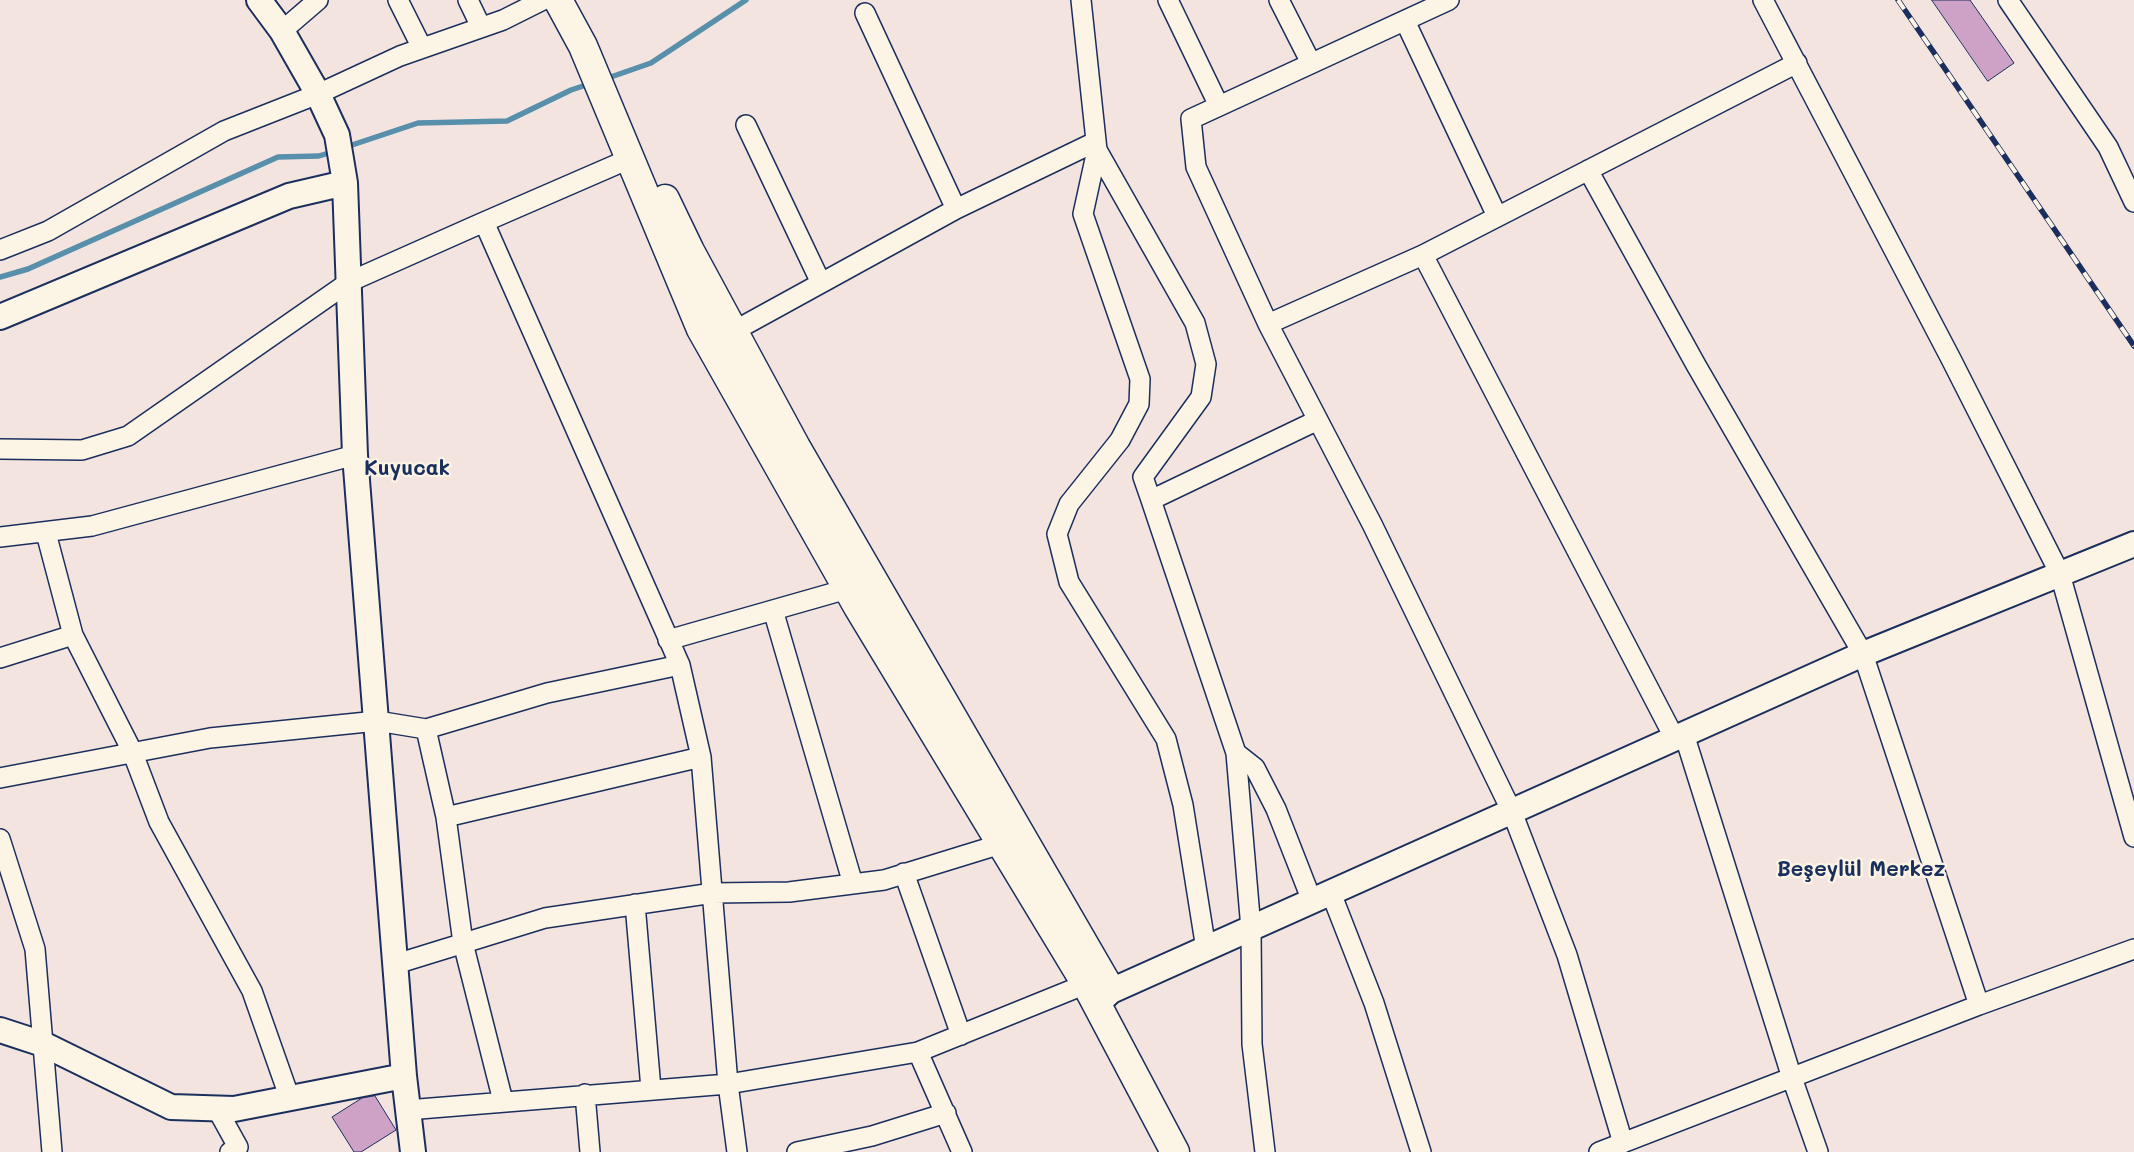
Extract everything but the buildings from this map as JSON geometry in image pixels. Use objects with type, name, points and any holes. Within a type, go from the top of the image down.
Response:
[{"type":"main road","points":[[558,0],[589,42]]},
{"type":"main road","points":[[576,0],[589,42],[636,156],[701,329],[847,588],[1001,844],[1098,993],[1196,1152]]},
{"type":"main road","points":[[636,156],[734,331],[796,447],[870,575],[1098,993],[1176,1152]]},
{"type":"main road","points":[[847,588],[870,575]]},
{"type":"street","points":[[259,0],[282,31],[318,94],[337,135],[344,173],[355,454],[404,1076],[414,1152]]},
{"type":"street","points":[[282,31],[318,0]]},
{"type":"street","points":[[398,0],[422,48]]},
{"type":"street","points":[[468,0],[482,27]]},
{"type":"street","points":[[0,250],[48,231],[224,131],[318,94],[400,56],[503,20],[542,0]]},
{"type":"street","points":[[1081,0],[1096,146],[1083,214],[1140,379],[1139,404],[1120,440],[1068,504],[1057,534],[1069,582],[1166,739],[1183,805],[1206,949]]},
{"type":"street","points":[[1168,0],[1219,106]]},
{"type":"street","points":[[1280,0],[1311,63]]},
{"type":"street","points":[[1449,0],[1191,119],[1196,167],[1268,324],[1372,524],[1512,812],[1566,955],[1623,1143]]},
{"type":"street","points":[[1763,0],[1951,359],[2060,574],[2134,837]]},
{"type":"street","points":[[2008,0],[2108,147],[2134,202]]},
{"type":"street","points":[[865,13],[956,209]]},
{"type":"street","points":[[1405,20],[1497,216]]},
{"type":"street","points":[[1268,324],[1423,255],[1797,63]]},
{"type":"street","points":[[746,125],[821,283]]},
{"type":"street","points":[[734,331],[956,209],[1096,146]]},
{"type":"street","points":[[1096,146],[1195,323],[1206,364],[1201,397],[1143,476],[1236,753],[1251,929],[1252,1044],[1265,1152]]},
{"type":"street","points":[[0,449],[82,450],[128,436],[349,282],[636,156]]},
{"type":"street","points":[[1588,170],[1696,365],[1863,654],[1979,1005]]},
{"type":"street","points":[[0,317],[344,173]]},
{"type":"street","points":[[484,222],[680,665],[701,757],[728,1084],[737,1152]]},
{"type":"street","points":[[1423,255],[1680,736],[1818,1152]]},
{"type":"street","points":[[1151,500],[1318,420]]},
{"type":"street","points":[[0,536],[46,533],[92,526],[355,454]]},
{"type":"street","points":[[46,533],[74,635],[132,751],[159,822],[252,991],[290,1099]]},
{"type":"street","points":[[408,1110],[585,1094],[728,1084],[918,1052],[961,1034],[1098,993],[1206,949],[1863,654],[2134,544]]},
{"type":"street","points":[[668,640],[847,588]]},
{"type":"street","points":[[773,610],[853,884]]},
{"type":"street","points":[[0,658],[74,635]]},
{"type":"street","points":[[0,778],[132,751],[210,738],[377,721],[426,729],[547,693],[680,665]]},
{"type":"street","points":[[426,729],[446,817],[463,943],[502,1101]]},
{"type":"street","points":[[1236,753],[1254,768],[1322,897],[1374,1003],[1421,1152]]},
{"type":"street","points":[[446,817],[701,757]]},
{"type":"street","points":[[0,839],[35,949],[52,1152]]},
{"type":"street","points":[[396,964],[545,918],[713,893],[788,892],[884,880],[1001,844]]},
{"type":"street","points":[[904,873],[961,1034]]},
{"type":"street","points":[[635,904],[651,1089]]},
{"type":"street","points":[[1599,1152],[1979,1005],[2134,949]]},
{"type":"street","points":[[0,1030],[43,1044],[171,1107],[234,1109],[404,1076]]},
{"type":"street","points":[[918,1052],[962,1152]]},
{"type":"street","points":[[585,1094],[590,1152]]},
{"type":"street","points":[[217,1108],[238,1147],[230,1152]]},
{"type":"street","points":[[797,1152],[874,1144],[946,1113]]},
{"type":"waterway","points":[[605,79],[651,63],[746,0]]},
{"type":"waterway","points":[[343,148],[418,123],[507,121],[571,90],[592,83]]},
{"type":"waterway","points":[[0,277],[28,269],[278,157],[319,156],[335,151]]},
{"type":"railway","points":[[1898,0],[2134,346]]},
{"type":"district","name":"Kuyucak","points":[[407,469]]},
{"type":"district","name":"Beşeylül Merkez","points":[[1861,870]]}]
